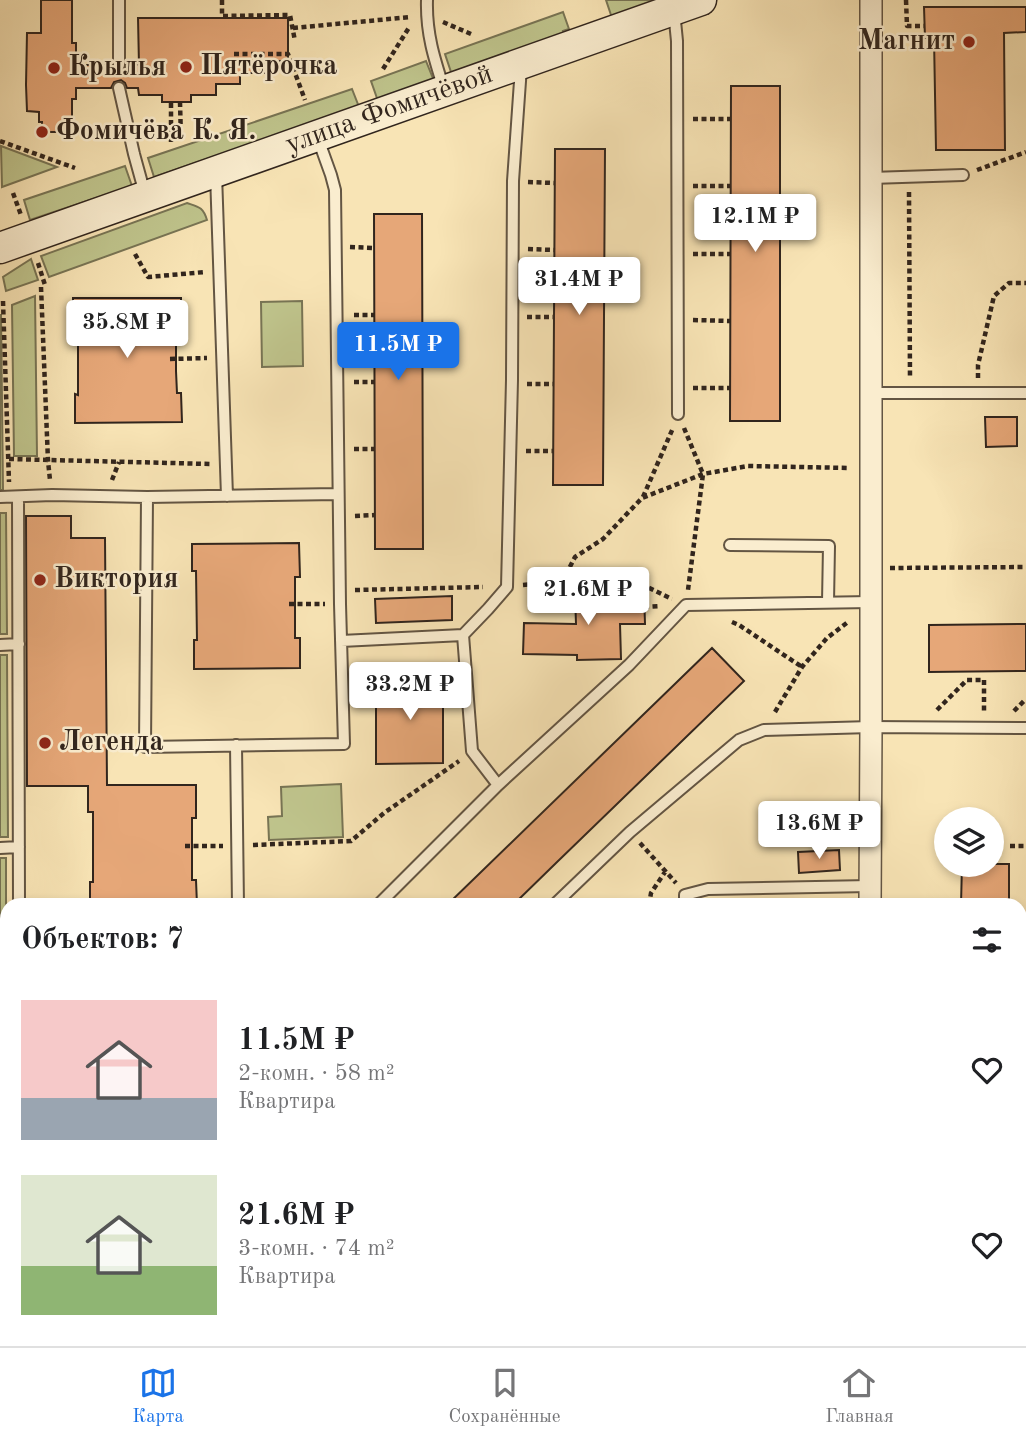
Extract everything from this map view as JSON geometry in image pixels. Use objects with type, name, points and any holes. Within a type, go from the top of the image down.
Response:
[{"type":"street","points":[[870,895],[871,727],[864,608],[871,568],[871,0]]},
{"type":"street","name":"улица Фомичёвой","points":[[0,248],[687,5]]},
{"type":"lane","points":[[119,0],[119,65]]},
{"type":"lane","points":[[427,0],[431,49],[445,91]]},
{"type":"lane","points":[[678,414],[677,41],[687,5]]},
{"type":"lane","points":[[341,640],[463,635],[507,587],[513,181],[522,64]]},
{"type":"lane","points":[[119,88],[146,197]]},
{"type":"lane","points":[[147,498],[145,747],[344,744],[335,190],[317,136]]},
{"type":"lane","points":[[216,172],[226,496]]},
{"type":"lane","points":[[871,178],[963,175]]},
{"type":"lane","points":[[871,393],[1026,393]]},
{"type":"lane","points":[[19,898],[19,644],[9,497],[52,495],[147,498],[338,494]]},
{"type":"lane","points":[[730,545],[829,547],[828,601]]},
{"type":"lane","points":[[385,898],[498,785],[629,665],[686,605],[828,601],[864,608]]},
{"type":"lane","points":[[463,635],[472,751],[498,785]]},
{"type":"lane","points":[[0,645],[19,644]]},
{"type":"lane","points":[[561,898],[630,832],[738,740],[765,730],[871,727],[1026,728]]},
{"type":"lane","points":[[236,745],[238,898]]},
{"type":"lane","points":[[0,848],[19,847]]},
{"type":"lane","points":[[689,898],[708,889],[870,895]]},
{"type":"path","points":[[222,0],[222,16],[290,15],[295,41]]},
{"type":"path","points":[[906,0],[907,26],[925,26]]},
{"type":"path","points":[[427,15],[471,34]]},
{"type":"path","points":[[293,28],[416,16],[383,69]]},
{"type":"path","points":[[234,54],[288,54],[305,100]]},
{"type":"path","points":[[76,73],[86,73]]},
{"type":"path","points":[[171,102],[171,142]]},
{"type":"path","points":[[180,102],[181,139]]},
{"type":"path","points":[[678,119],[731,119]]},
{"type":"path","points":[[0,141],[75,169]]},
{"type":"path","points":[[963,175],[1026,152]]},
{"type":"path","points":[[909,177],[910,393]]},
{"type":"path","points":[[513,181],[555,183]]},
{"type":"path","points":[[678,186],[730,186]]},
{"type":"path","points":[[13,193],[24,222]]},
{"type":"path","points":[[512,249],[555,250]]},
{"type":"path","points":[[135,254],[148,277],[219,271]]},
{"type":"path","points":[[678,254],[730,254]]},
{"type":"path","points":[[36,257],[43,286],[48,461],[52,495]]},
{"type":"path","points":[[978,393],[978,365],[994,296],[1010,283],[1026,283]]},
{"type":"path","points":[[3,301],[9,497]]},
{"type":"path","points":[[512,316],[554,317]]},
{"type":"path","points":[[678,320],[730,320]]},
{"type":"path","points":[[170,359],[222,358]]},
{"type":"path","points":[[511,384],[554,384]]},
{"type":"path","points":[[679,388],[730,388]]},
{"type":"path","points":[[340,590],[507,587],[562,582],[574,587],[645,586],[686,605],[703,474],[678,414]]},
{"type":"path","points":[[562,582],[575,557],[603,539],[642,498],[678,414]]},
{"type":"path","points":[[510,452],[554,451]]},
{"type":"path","points":[[9,459],[226,464]]},
{"type":"path","points":[[642,498],[703,474],[748,466],[857,468]]},
{"type":"path","points":[[871,568],[1026,567]]},
{"type":"path","points":[[289,604],[306,604]]},
{"type":"path","points":[[765,730],[802,667],[827,638],[864,608]]},
{"type":"path","points":[[729,621],[740,625],[802,667]]},
{"type":"path","points":[[919,728],[967,680],[968,671]]},
{"type":"path","points":[[967,680],[984,680],[984,728]]},
{"type":"path","points":[[185,846],[351,841],[384,813],[472,751]]},
{"type":"path","points":[[630,832],[684,898]]},
{"type":"path","points":[[1010,846],[1026,846]]},
{"type":"path","points":[[650,898],[665,872]]},
{"type":"green space","points":[[606,0],[665,0],[612,18]]},
{"type":"green space","points":[[563,12],[569,29],[563,31],[564,35],[452,75],[445,54]]},
{"type":"green space","points":[[426,61],[434,81],[378,101],[371,81]]},
{"type":"green space","points":[[352,89],[359,107],[154,177],[148,158]]},
{"type":"green space","points":[[1,146],[57,167],[2,187]]},
{"type":"green space","points":[[125,166],[132,186],[30,220],[24,200]]},
{"type":"green space","points":[[187,203],[200,208],[207,220],[49,277],[41,256]]},
{"type":"green space","points":[[31,259],[38,280],[6,291],[3,277]]},
{"type":"green space","points":[[35,296],[37,456],[14,456],[12,305]]},
{"type":"green space","points":[[302,301],[303,366],[262,367],[261,302]]},
{"type":"green space","points":[[1,315],[3,490],[0,490]]},
{"type":"green space","points":[[0,513],[6,513],[7,634],[0,634]]},
{"type":"green space","points":[[0,655],[7,655],[8,837],[0,837]]},
{"type":"green space","points":[[341,784],[343,837],[269,840],[268,817],[282,816],[281,787]]},
{"type":"green space","points":[[0,858],[6,858],[6,898],[0,898]]},
{"type":"building","points":[[41,0],[72,0],[72,43],[76,43],[76,65],[111,65],[118,73],[127,65],[139,65],[138,18],[288,18],[288,61],[264,61],[264,73],[240,73],[240,84],[216,84],[216,95],[191,95],[191,102],[162,102],[162,95],[139,95],[138,88],[127,88],[121,80],[114,82],[111,88],[76,88],[76,99],[72,99],[72,132],[42,132],[39,112],[27,111],[26,85],[27,33],[41,33]]},
{"type":"building","points":[[924,7],[1026,7],[1026,32],[1004,33],[1005,150],[936,150],[934,38],[925,38]]},
{"type":"building","points":[[731,86],[780,86],[780,421],[730,421]]},
{"type":"building","points":[[555,149],[605,149],[603,485],[553,485]]},
{"type":"building","points":[[374,214],[422,214],[423,549],[375,549]]},
{"type":"building","points":[[73,298],[181,298],[181,331],[176,331],[176,371],[177,393],[181,393],[182,422],[75,423],[75,394],[78,395],[78,325],[73,325]]},
{"type":"building","points":[[985,417],[1017,417],[1017,446],[986,447]]},
{"type":"building","points":[[26,516],[71,516],[71,538],[105,538],[107,785],[196,785],[196,818],[192,818],[192,880],[196,880],[197,898],[90,898],[90,882],[93,882],[93,812],[88,812],[88,786],[27,786]]},
{"type":"building","points":[[299,543],[300,577],[295,577],[295,638],[300,638],[300,668],[194,669],[194,640],[197,640],[196,571],[192,571],[192,544]]},
{"type":"building","points":[[644,592],[645,624],[620,624],[621,659],[577,660],[577,655],[523,654],[524,623],[576,624],[575,593]]},
{"type":"building","points":[[452,596],[452,620],[376,623],[375,599]]},
{"type":"building","points":[[1026,624],[1026,671],[929,672],[929,625]]},
{"type":"building","points":[[712,648],[744,681],[520,898],[454,898]]},
{"type":"building","points":[[443,680],[443,763],[376,764],[376,681]]},
{"type":"building","points":[[839,850],[840,870],[799,873],[798,852]]},
{"type":"building","points":[[1004,864],[1009,864],[1009,898],[961,898],[962,877],[1004,877]]},
{"type":"place","name":"Магнит","points":[[969,42]]},
{"type":"place","name":"Пятёрочка","points":[[186,67]]},
{"type":"place","name":"Крылья","points":[[54,68]]},
{"type":"place","name":"Фомичёва К. Я.","points":[[42,132]]},
{"type":"place","name":"Виктория","points":[[40,580]]},
{"type":"place","name":"Легенда","points":[[45,743]]}]
